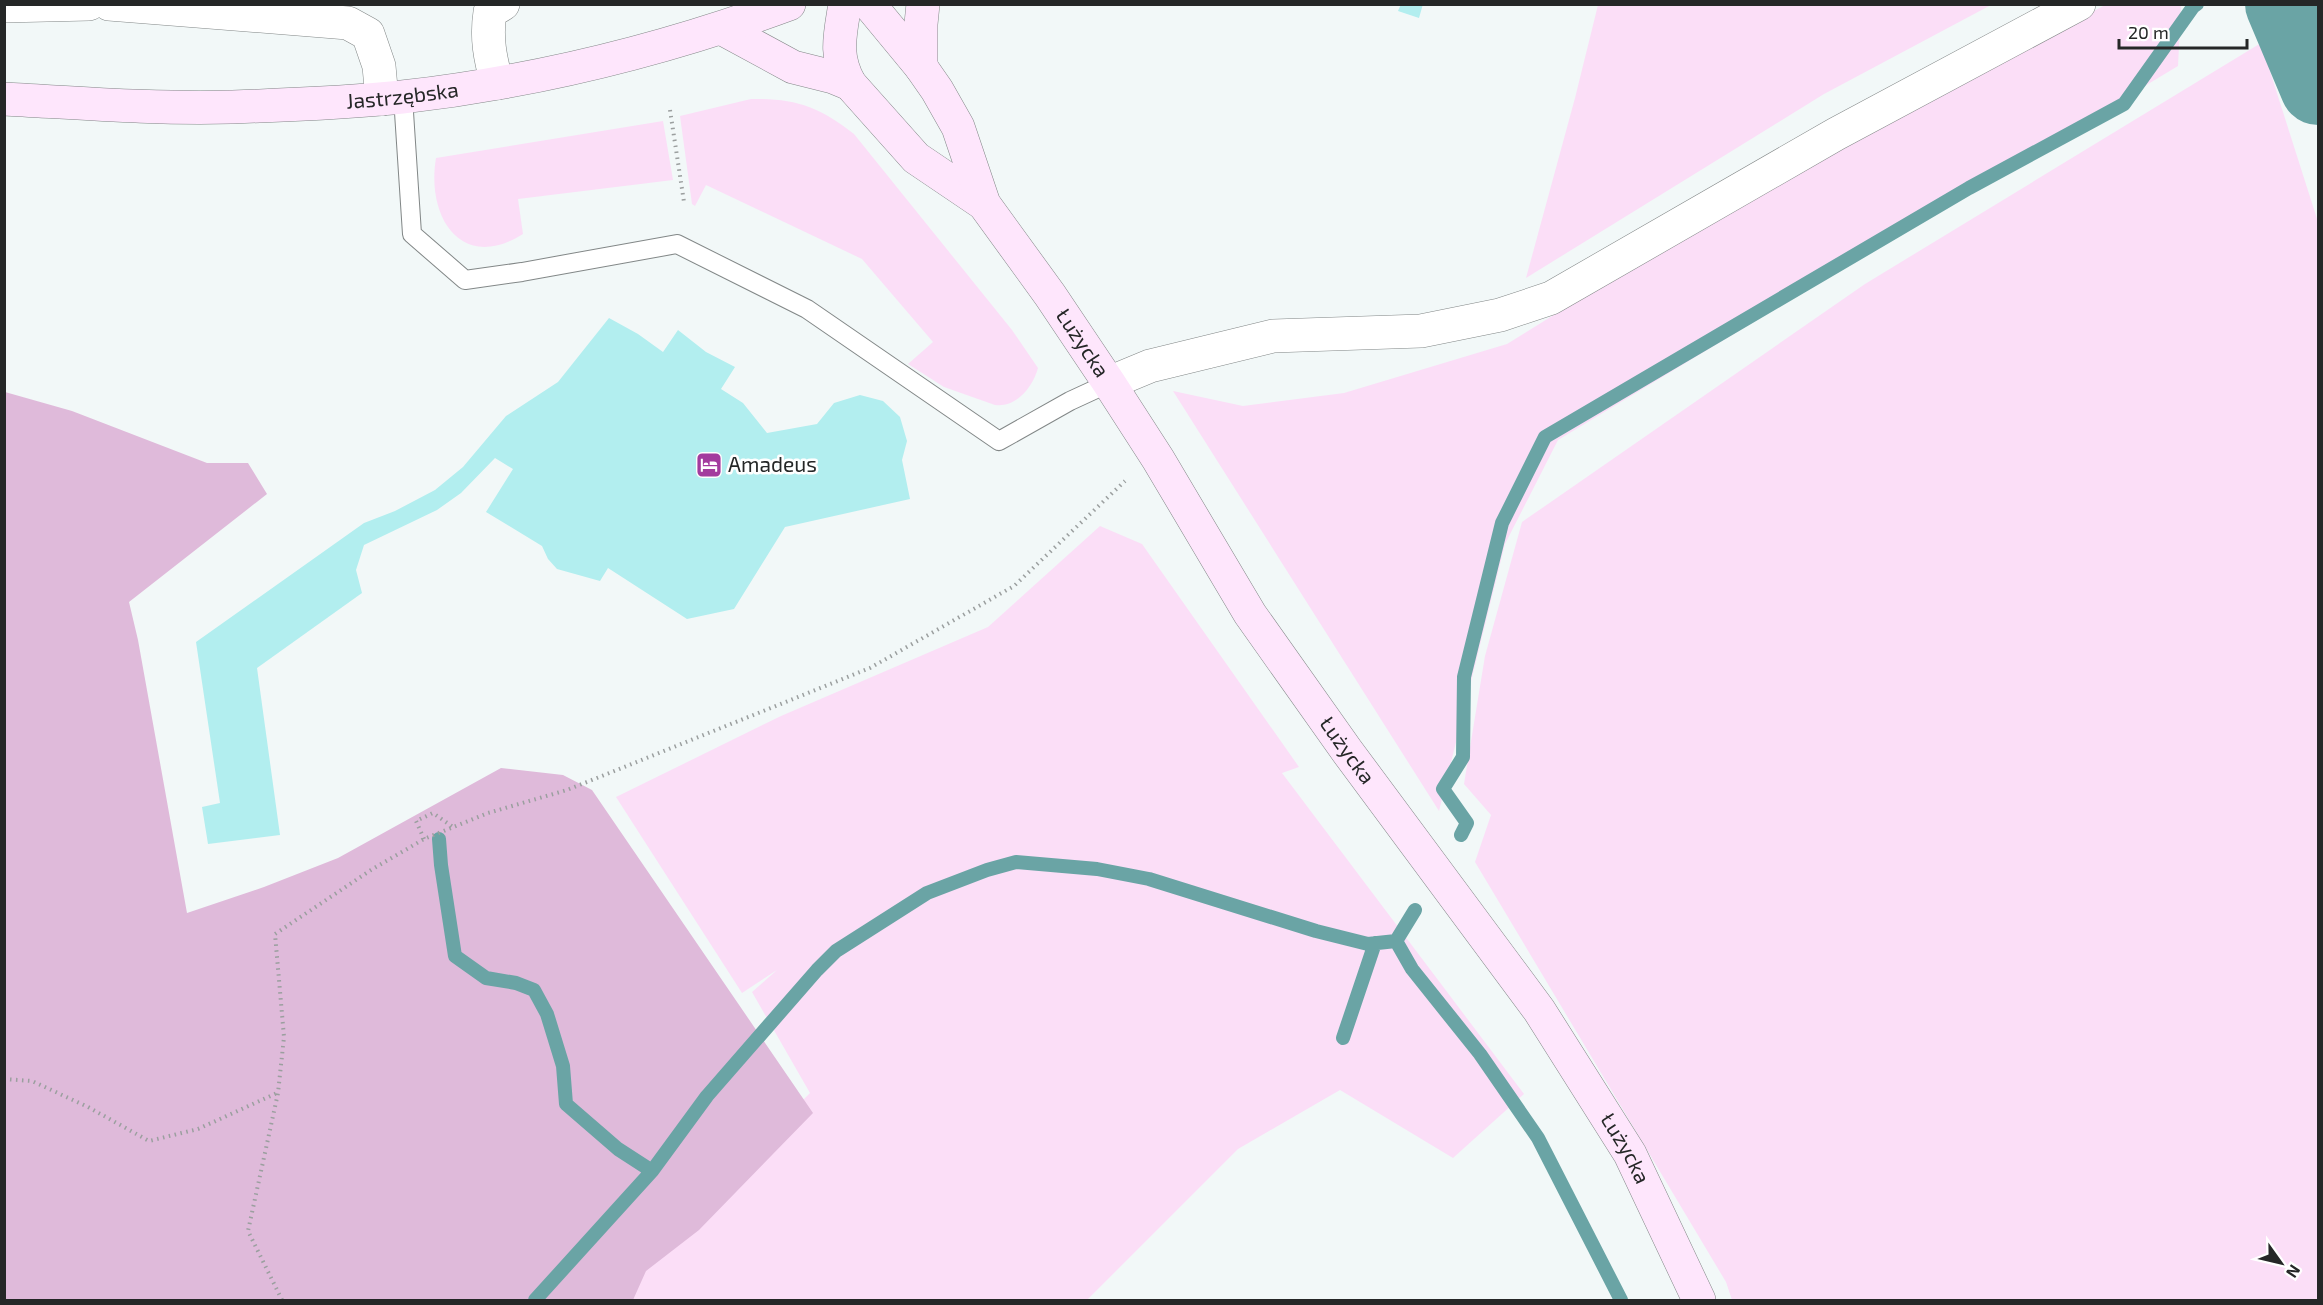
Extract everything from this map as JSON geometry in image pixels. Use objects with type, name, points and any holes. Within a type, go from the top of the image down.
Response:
[{"type":"main road","name":"Jastrzębska","points":[[4,99],[132,106],[229,107],[392,98],[497,83],[638,52],[723,29],[789,4]]},
{"type":"main road","name":"Łużycka","points":[[845,4],[839,56],[842,70],[850,84],[867,100],[916,158],[984,204]]},
{"type":"main road","name":"Łużycka","points":[[869,4],[921,68],[958,127],[984,204],[1050,295],[1109,383],[1158,459],[1250,614],[1347,751],[1539,1010],[1630,1154],[1699,1300]]},
{"type":"main road","points":[[921,68],[923,4]]},
{"type":"main road","points":[[723,29],[792,67],[833,77],[850,84]]},
{"type":"street","points":[[4,6],[89,4]]},
{"type":"street","points":[[109,4],[348,23],[368,34],[392,98]]},
{"type":"street","points":[[497,83],[488,50],[487,31],[490,12],[503,4]]},
{"type":"street","points":[[1109,383],[1150,366],[1273,336],[1421,331],[1500,315],[1551,298],[1836,134],[2079,4]]},
{"type":"lane","points":[[392,98],[411,234],[465,280],[677,244],[807,309],[999,441],[1070,401],[1109,383]]},
{"type":"path","points":[[670,110],[684,202]]},
{"type":"path","points":[[282,1300],[248,1231],[278,1093],[284,1037],[275,934],[371,870],[424,839],[488,813],[567,790],[870,668],[1014,586],[1106,497],[1158,459]]},
{"type":"path","points":[[424,839],[416,821],[433,813],[453,828]]},
{"type":"path","points":[[4,1079],[32,1081],[88,1107],[149,1141],[198,1129],[278,1093]]},
{"type":"shaded area","points":[[1598,4],[1991,5],[1824,94],[1526,278]]},
{"type":"shaded area","points":[[2105,5],[2181,5],[2178,66],[1558,440],[1505,544],[1439,811],[1173,391],[1243,406],[1344,393],[1507,344],[1687,232]]},
{"type":"shaded area","points":[[2261,43],[2318,222],[2318,1300],[1732,1300],[1726,1282],[1475,862],[1491,815],[1464,784],[1485,656],[1522,522],[1865,284]]},
{"type":"shaded area","points":[[751,99],[780,100],[806,106],[841,124],[854,134],[1012,330],[1038,368],[1028,389],[1017,400],[995,405],[944,387],[908,364],[933,342],[862,259],[706,185],[695,206],[692,204],[680,116]]},
{"type":"shaded area","points":[[663,121],[673,180],[518,199],[523,234],[501,244],[482,247],[466,243],[452,233],[443,218],[434,180],[436,158]]},
{"type":"shaded area","points":[[5,392],[72,411],[207,463],[248,463],[267,494],[129,602],[138,640],[187,913],[264,887],[338,858],[501,768],[563,775],[592,790],[813,1113],[699,1230],[646,1271],[633,1300],[5,1300]]},
{"type":"shaded area","points":[[1100,526],[1142,544],[1299,767],[1282,773],[1524,1094],[1453,1158],[1340,1090],[1238,1149],[1087,1300],[610,1300],[810,1093],[752,992],[777,970],[742,993],[616,797],[781,716],[988,627]]},
{"type":"building","points":[[1401,4],[1423,4],[1419,18],[1398,11]]},
{"type":"building","name":"Amadeus","points":[[609,318],[638,334],[663,352],[678,330],[706,352],[735,367],[721,389],[743,403],[767,433],[817,424],[834,403],[860,395],[883,401],[900,417],[907,441],[902,460],[910,499],[785,527],[734,609],[687,619],[608,568],[600,581],[557,569],[548,559],[542,546],[486,512],[513,469],[495,458],[461,493],[437,510],[364,545],[356,570],[362,593],[257,668],[280,835],[208,844],[202,807],[220,803],[196,642],[364,523],[395,511],[435,490],[463,467],[506,416],[558,382]]},
{"type":"waterway","points":[[1461,835],[1467,823],[1443,789],[1463,757],[1464,677],[1502,523],[1545,437],[1969,188],[2124,104],[2197,4]]},
{"type":"waterway","points":[[2283,4],[2318,87]]},
{"type":"waterway","points":[[439,839],[455,956],[486,978],[516,983],[534,990],[547,1014],[563,1066],[566,1104],[618,1149],[652,1171]]},
{"type":"waterway","points":[[535,1300],[652,1171],[707,1096],[817,970],[836,951],[927,893],[987,870],[1016,862],[1097,869],[1149,879],[1316,931],[1368,944],[1396,941],[1415,910]]},
{"type":"waterway","points":[[1396,941],[1412,969],[1480,1054],[1538,1138],[1621,1300]]},
{"type":"waterway","points":[[1343,1038],[1375,943]]},
{"type":"place","name":"Amadeus","points":[[709,465]]}]
